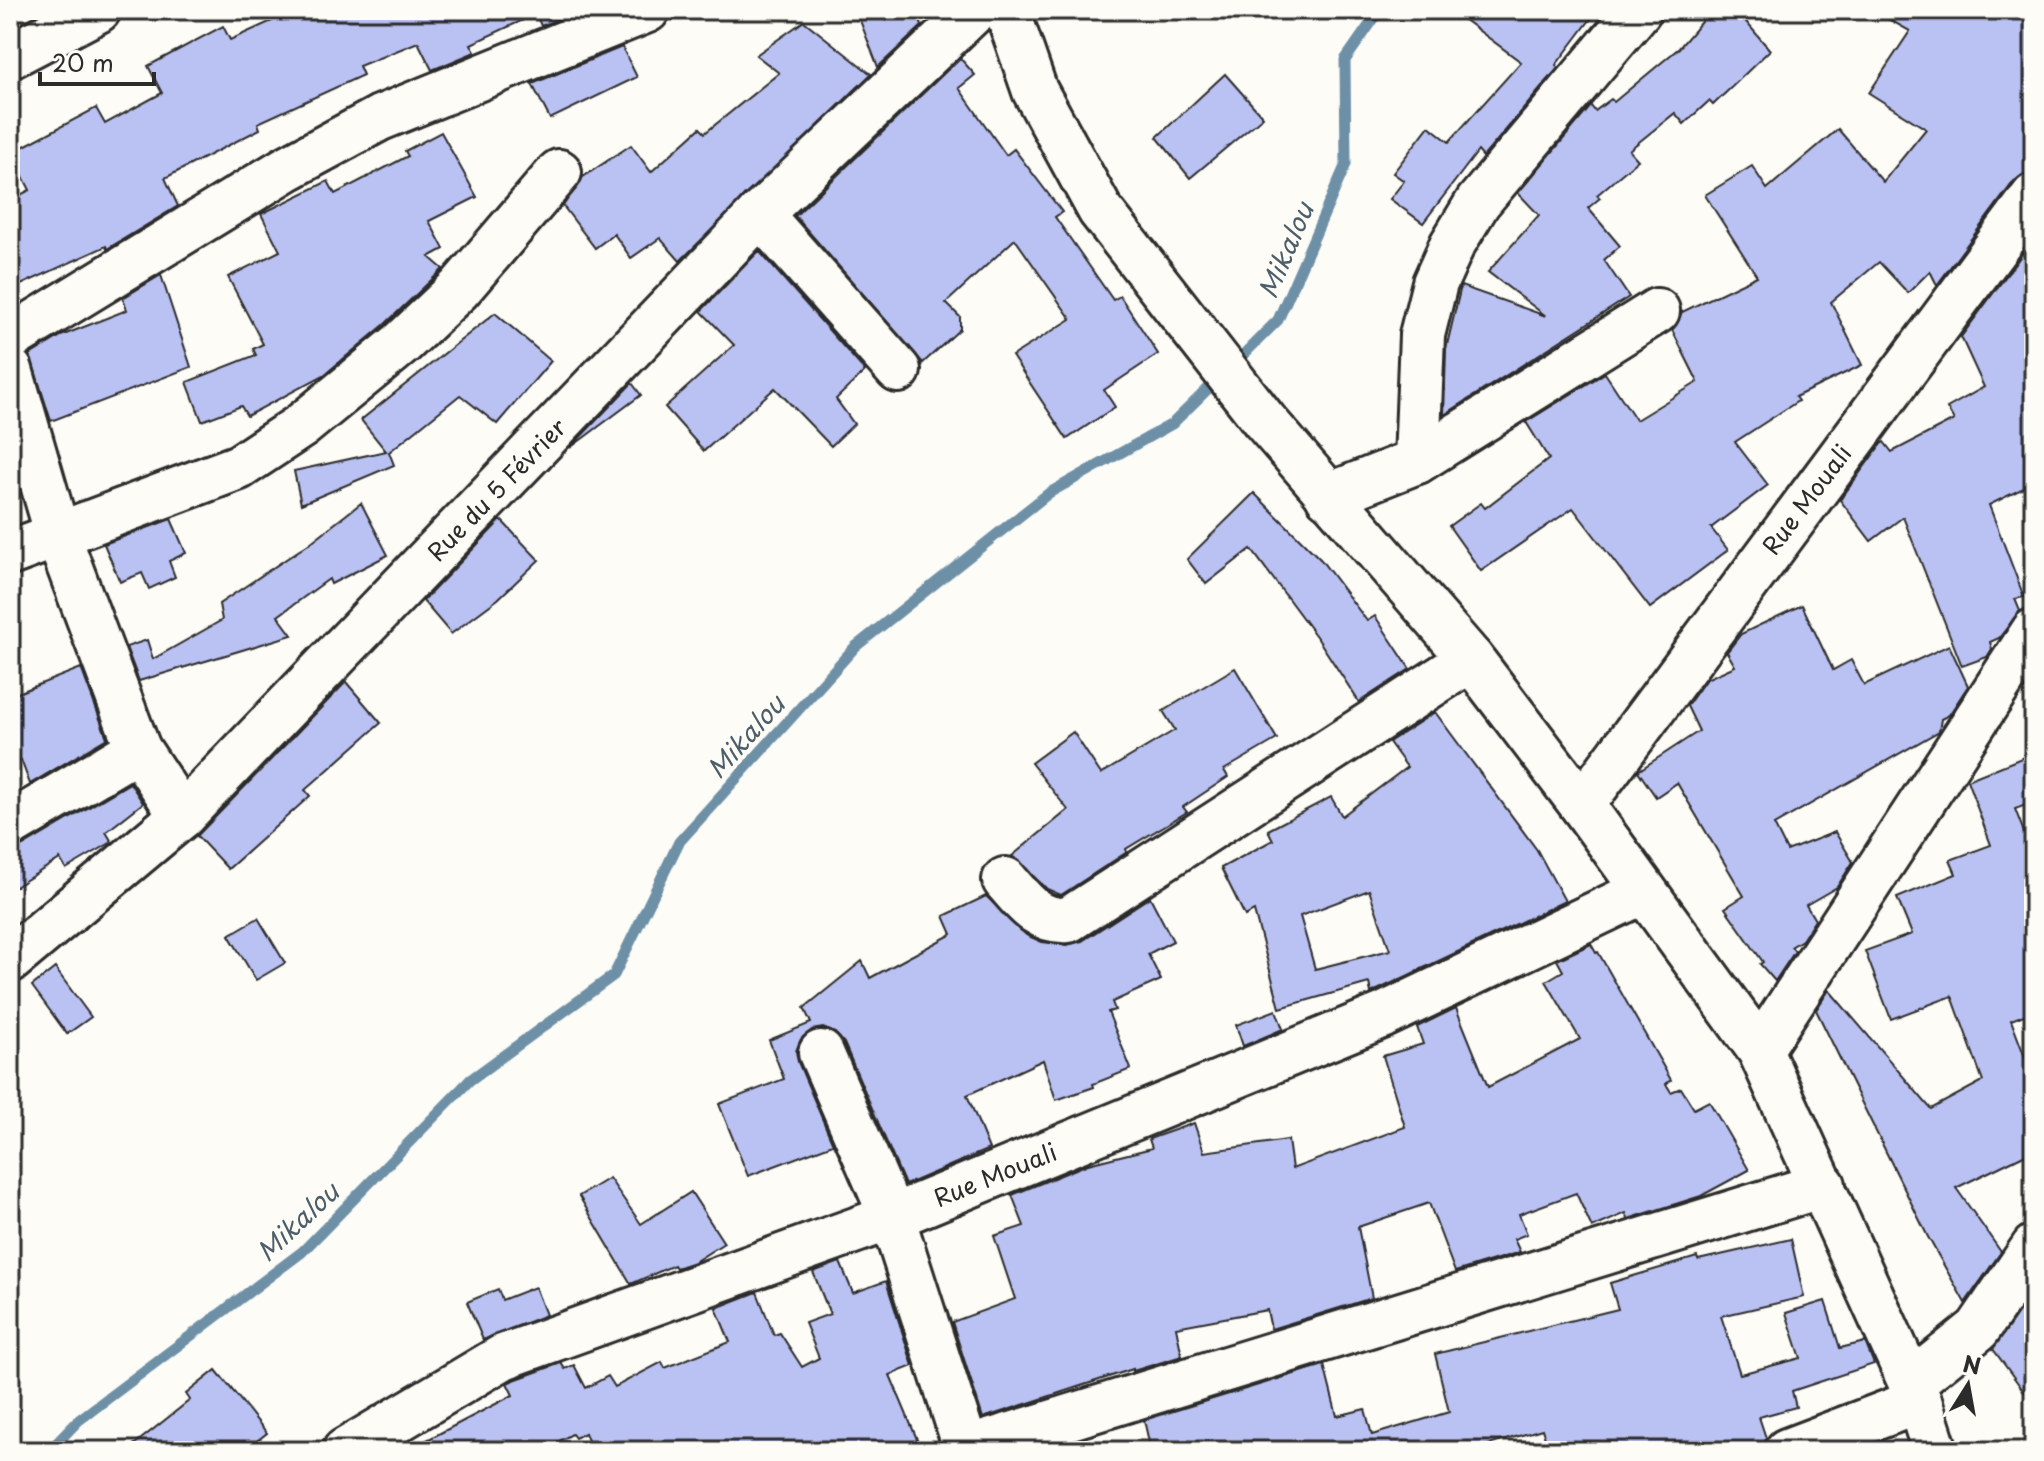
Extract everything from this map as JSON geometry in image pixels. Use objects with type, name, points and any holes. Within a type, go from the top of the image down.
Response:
[{"type":"main road","points":[[10,56],[98,10]]},
{"type":"main road","points":[[10,338],[286,169],[380,118],[647,10]]},
{"type":"main road","name":"Rue du 5 Février","points":[[10,960],[182,816],[760,214],[975,10]]},
{"type":"main road","points":[[1007,10],[1035,91],[1100,210],[1264,420],[1471,659],[1582,805],[1760,1050],[1915,1392],[1935,1451]]},
{"type":"main road","points":[[1417,461],[1422,335],[1435,283],[1452,245],[1478,202],[1639,10]]},
{"type":"main road","points":[[10,553],[239,467],[301,426],[401,344],[459,289],[559,172]]},
{"type":"main road","name":"Rue Mouali","points":[[1582,805],[2034,196]]},
{"type":"main road","points":[[760,214],[898,370]]},
{"type":"main road","points":[[1328,496],[1417,461],[1657,311]]},
{"type":"main road","points":[[10,370],[58,536],[138,749],[182,816]]},
{"type":"main road","points":[[1760,1050],[2034,631]]},
{"type":"main road","points":[[1005,880],[1032,911],[1050,921],[1068,920],[1471,659]]},
{"type":"main road","points":[[10,825],[138,749]]},
{"type":"main road","name":"Rue Mouali","points":[[345,1451],[503,1357],[892,1217],[1384,1015],[1644,891]]},
{"type":"main road","points":[[821,1053],[892,1217],[964,1450],[1823,1185]]},
{"type":"main road","points":[[1787,1451],[1915,1392],[1978,1329],[2034,1247]]},
{"type":"main road","points":[[1915,1392],[1952,1451]]},
{"type":"building","points":[[296,10],[580,10],[541,26],[536,14],[471,44],[475,52],[432,70],[418,42],[359,66],[363,75],[258,123],[260,129],[165,178],[178,206],[107,249],[106,246],[10,290],[10,200],[30,190],[11,153],[96,108],[105,124],[162,93],[148,66],[223,26],[230,40]]},
{"type":"building","points":[[856,10],[916,10],[922,26],[878,67]]},
{"type":"building","points":[[1451,10],[1586,10],[1593,16],[1556,65],[1558,68],[1483,157],[1478,151],[1423,223],[1390,199],[1404,181],[1393,173],[1429,126],[1449,142],[1521,62]]},
{"type":"building","points":[[1711,10],[1736,10],[1770,50],[1713,105],[1709,101],[1684,124],[1675,113],[1629,150],[1638,160],[1597,195],[1600,198],[1588,208],[1620,246],[1604,260],[1629,297],[1444,415],[1446,349],[1461,286],[1546,316],[1488,272],[1539,215],[1518,193],[1591,106],[1595,111],[1611,99],[1614,102],[1679,48]]},
{"type":"building","points":[[1872,10],[2034,10],[2034,171],[2014,181],[1937,285],[1930,271],[1908,293],[1879,262],[1831,302],[1862,365],[1795,397],[1798,401],[1735,442],[1768,485],[1711,528],[1728,550],[1650,608],[1573,508],[1481,571],[1449,526],[1481,503],[1485,508],[1549,459],[1526,422],[1605,373],[1636,420],[1698,382],[1672,330],[1682,312],[1757,276],[1705,195],[1752,166],[1767,189],[1838,129],[1883,182],[1926,129],[1869,93],[1910,31]]},
{"type":"building","points":[[804,21],[871,74],[680,261],[660,238],[631,258],[614,234],[595,248],[563,206],[583,177],[631,145],[651,172],[700,128],[705,133],[779,73],[756,55]]},
{"type":"building","points":[[622,47],[637,77],[550,119],[532,84]]},
{"type":"building","points":[[960,58],[975,75],[959,88],[1006,155],[1014,149],[1062,212],[1055,217],[1113,300],[1120,296],[1158,354],[1104,390],[1115,407],[1067,439],[1012,356],[1071,319],[1015,239],[946,303],[960,317],[960,329],[923,363],[795,216]]},
{"type":"building","points":[[1225,74],[1263,117],[1190,178],[1157,137]]},
{"type":"building","points":[[441,132],[477,197],[429,221],[444,249],[429,257],[443,269],[384,325],[324,375],[247,416],[241,406],[202,421],[187,382],[256,355],[253,349],[263,344],[228,277],[280,251],[261,214],[328,181],[335,194],[408,156],[405,151]]},
{"type":"building","points":[[2034,238],[2034,483],[1989,505],[2024,597],[2015,599],[2020,611],[1999,638],[1990,642],[1992,649],[1987,657],[1962,666],[1903,517],[1871,541],[1840,500],[1881,444],[1884,442],[1892,452],[1954,420],[1947,408],[1984,387],[1961,337]]},
{"type":"building","points":[[759,251],[865,371],[836,399],[854,424],[831,446],[775,388],[704,451],[665,407],[734,345],[701,311]]},
{"type":"building","points":[[161,275],[191,367],[51,421],[30,355],[61,336],[127,310],[123,298]]},
{"type":"building","points":[[495,313],[551,361],[497,424],[460,395],[389,452],[394,465],[301,504],[294,471],[386,451],[361,420]]},
{"type":"building","points":[[632,383],[641,395],[570,448]]},
{"type":"building","points":[[1254,493],[1321,560],[1367,621],[1375,616],[1410,669],[1359,702],[1318,639],[1251,549],[1206,584],[1187,559]]},
{"type":"building","points":[[361,503],[388,555],[331,584],[329,579],[278,616],[292,635],[139,681],[126,647],[147,640],[153,659],[222,620],[219,604],[310,543]]},
{"type":"building","points":[[171,519],[186,553],[169,561],[175,577],[149,589],[142,573],[120,582],[104,544]]},
{"type":"building","points":[[501,520],[539,560],[498,599],[451,634],[423,601]]},
{"type":"building","points":[[1802,605],[1833,670],[1851,660],[1864,685],[1949,645],[1968,686],[1949,715],[1941,719],[1939,731],[1774,825],[1787,851],[1835,832],[1853,862],[1837,887],[1806,905],[1815,920],[1802,940],[1791,947],[1795,951],[1775,981],[1760,964],[1763,962],[1725,908],[1744,896],[1677,783],[1656,797],[1638,771],[1699,731],[1687,706],[1706,679],[1735,666],[1727,652],[1741,634]]},
{"type":"building","points":[[81,668],[107,738],[30,784],[21,760],[10,766],[10,696]]},
{"type":"building","points":[[1235,668],[1277,739],[1224,770],[1228,777],[1183,807],[1187,812],[1126,849],[1127,852],[1061,895],[1047,889],[1012,856],[1068,810],[1031,763],[1073,732],[1101,774],[1175,730],[1163,711]]},
{"type":"building","points":[[346,682],[381,723],[305,790],[310,796],[228,869],[197,836]]},
{"type":"building","points":[[1435,712],[1537,850],[1565,901],[1371,993],[1369,983],[1280,1008],[1254,911],[1245,916],[1221,868],[1273,840],[1268,830],[1331,797],[1342,816],[1407,767],[1389,742]],"holes":[[[1369,890],[1390,950],[1315,969],[1300,916]]]},
{"type":"building","points":[[2034,753],[2034,802],[2015,809],[2034,858],[2034,1011],[2011,1020],[2034,1081],[2034,1150],[1956,1188],[2001,1252],[1965,1303],[1928,1237],[1816,1010],[1829,990],[1931,1109],[1983,1081],[1952,996],[1891,1019],[1865,951],[1912,934],[1897,898],[1956,874],[1950,860],[1991,845],[1967,780]]},
{"type":"building","points":[[130,783],[143,803],[106,832],[112,842],[66,869],[60,859],[10,890],[10,850],[23,846]]},
{"type":"building","points":[[986,896],[1026,935],[1042,942],[1067,945],[1082,941],[1150,897],[1173,941],[1148,954],[1161,980],[1112,1002],[1115,1010],[1108,1012],[1131,1069],[1093,1084],[1094,1087],[1056,1100],[1043,1060],[967,1095],[989,1149],[905,1185],[844,1043],[835,1033],[823,1028],[812,1030],[801,1039],[796,1051],[798,1062],[833,1144],[748,1176],[719,1104],[784,1079],[769,1040],[811,1023],[804,1008],[862,961],[870,978],[952,934],[944,916]]},
{"type":"building","points":[[258,918],[285,963],[256,980],[229,935]]},
{"type":"building","points":[[1591,944],[1671,1080],[1666,1084],[1671,1092],[1681,1088],[1694,1109],[1709,1101],[1749,1170],[1701,1196],[1628,1219],[1626,1213],[1592,1228],[1576,1193],[1519,1214],[1527,1234],[1514,1239],[1520,1252],[1455,1272],[1429,1203],[1358,1227],[1372,1298],[1271,1329],[1267,1310],[1176,1327],[1182,1356],[983,1418],[952,1322],[1015,1299],[994,1236],[1024,1226],[1012,1195],[1088,1164],[1152,1148],[1149,1139],[1194,1123],[1204,1152],[1288,1140],[1292,1169],[1405,1127],[1383,1056],[1423,1044],[1417,1027],[1456,1008],[1488,1087],[1580,1039],[1546,981],[1563,971],[1557,960]]},
{"type":"building","points":[[55,968],[91,1017],[67,1034],[32,986]]},
{"type":"building","points":[[1276,1010],[1283,1029],[1243,1046],[1236,1025]]},
{"type":"building","points":[[609,1178],[641,1224],[691,1192],[724,1243],[694,1262],[676,1268],[674,1265],[631,1284],[579,1196]]},
{"type":"building","points":[[1791,1239],[1804,1297],[1721,1316],[1740,1374],[1801,1358],[1786,1313],[1825,1301],[1840,1348],[1865,1342],[1874,1364],[1792,1391],[1796,1407],[1759,1417],[1766,1438],[1763,1451],[1549,1451],[1542,1429],[1469,1451],[1151,1451],[1144,1420],[1324,1365],[1337,1416],[1365,1409],[1372,1435],[1449,1412],[1435,1354],[1618,1309],[1610,1283],[1697,1257],[1698,1260]]},
{"type":"building","points":[[840,1262],[853,1293],[886,1281],[913,1366],[890,1375],[922,1451],[592,1451],[585,1433],[575,1438],[572,1434],[541,1451],[406,1451],[513,1395],[507,1383],[561,1363],[565,1369],[574,1365],[586,1388],[608,1376],[615,1387],[662,1362],[665,1368],[730,1342],[716,1308],[757,1292],[774,1335],[780,1333],[802,1367],[819,1358],[805,1323],[830,1314],[813,1272]]},
{"type":"building","points":[[535,1287],[546,1315],[483,1340],[467,1302],[498,1289],[502,1300]]},
{"type":"building","points":[[2031,1295],[2034,1299],[2034,1405],[1993,1349]]},
{"type":"building","points":[[216,1370],[267,1433],[244,1451],[126,1451],[190,1400],[186,1394]]},
{"type":"waterway","name":"Mikalou","points":[[1233,365],[1278,320],[1346,164],[1345,60],[1380,10]]},
{"type":"waterway","name":"Mikalou","points":[[49,1451],[79,1420],[302,1252],[470,1080],[614,975],[679,842],[855,647],[1049,493],[1172,424],[1220,377]]}]
